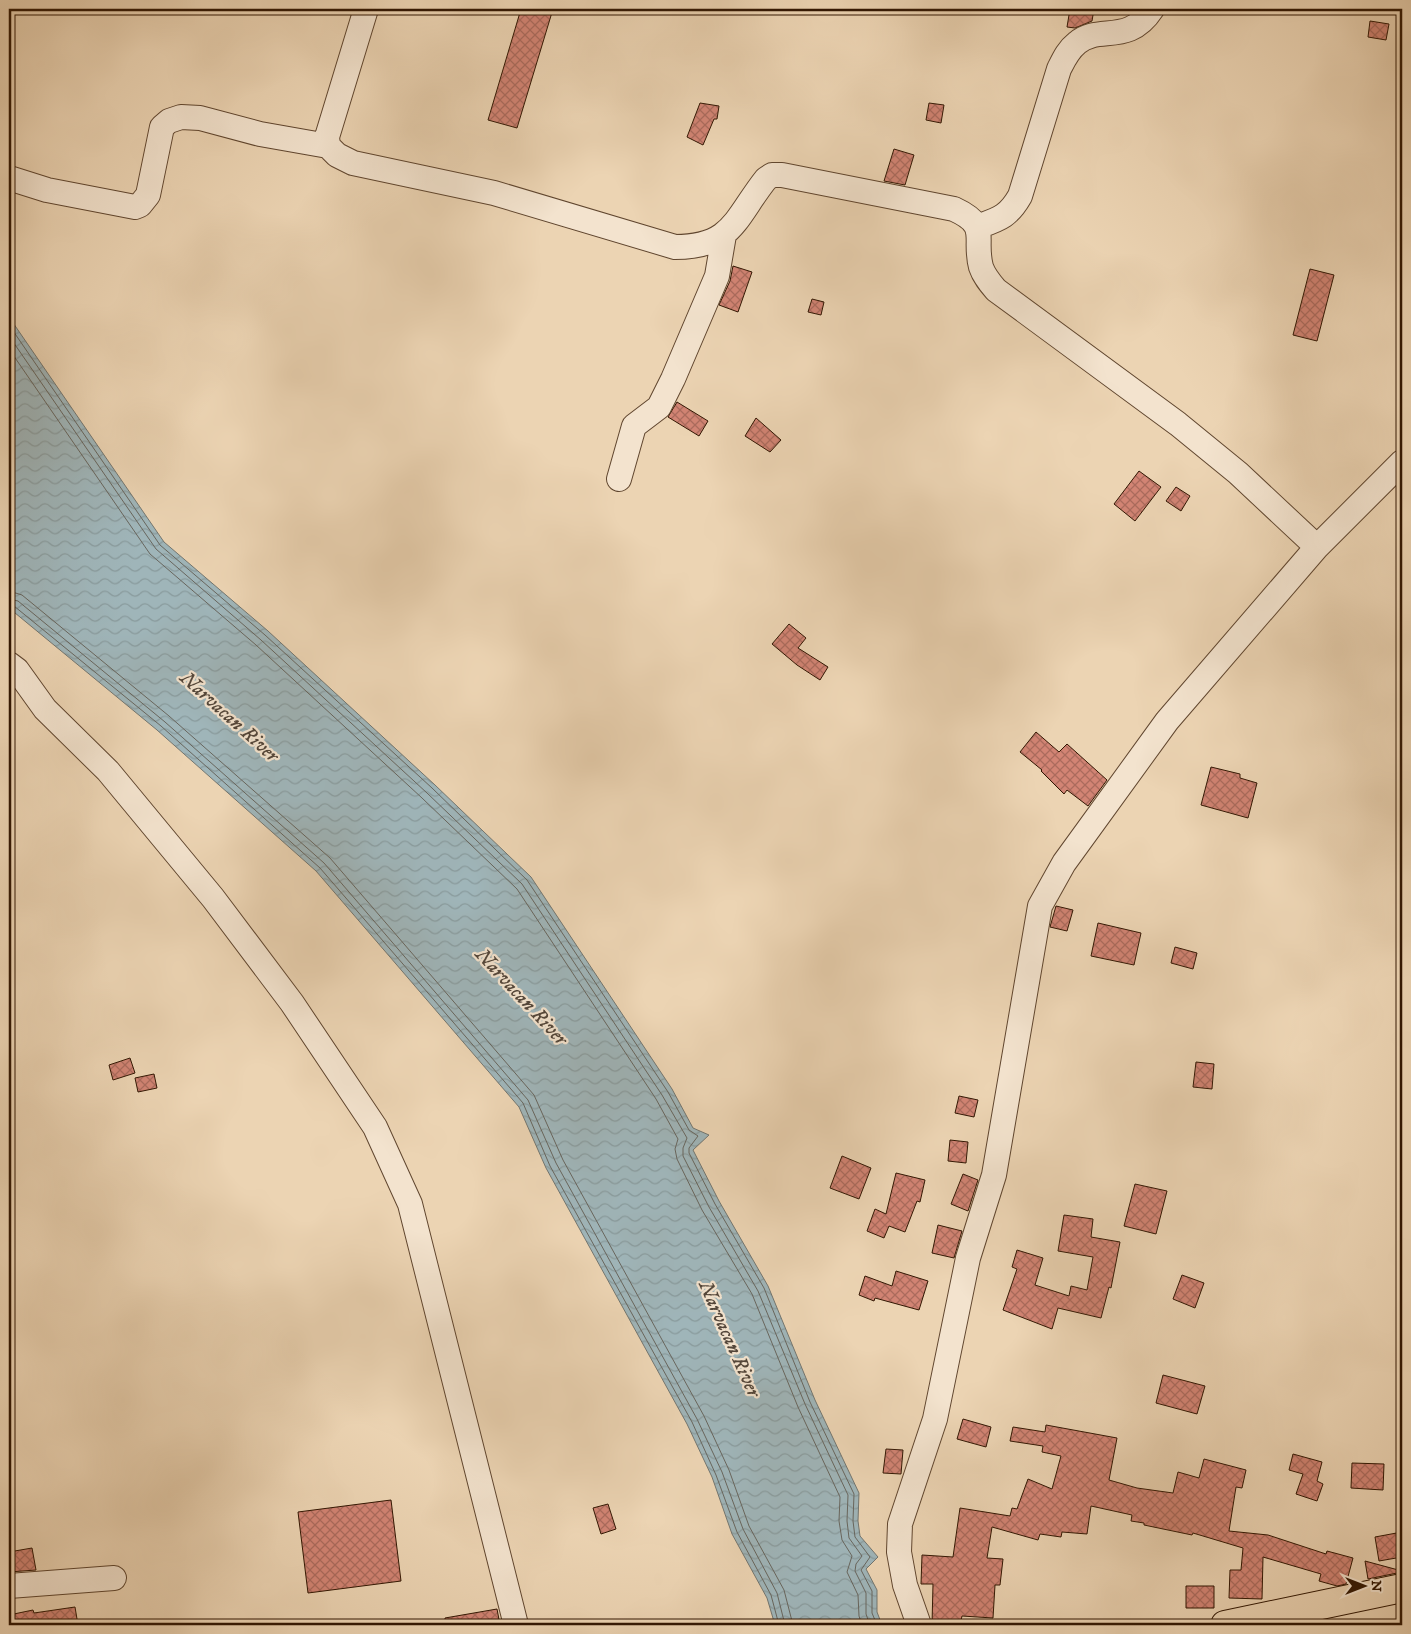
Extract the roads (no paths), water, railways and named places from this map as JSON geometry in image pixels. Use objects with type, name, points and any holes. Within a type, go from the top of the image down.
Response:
[{"type":"highway","points":[[1225,1625],[1275,1620],[1402,1588]]},
{"type":"street","points":[[366,9],[327,137],[328,146],[337,156],[353,163],[494,193],[675,247],[714,242],[724,235],[733,226],[766,179],[776,174],[954,209],[972,219],[977,227],[982,269],[996,290],[1178,424],[1238,473],[1317,547]]},
{"type":"street","points":[[977,227],[1000,219],[1012,210],[1020,196],[1060,69],[1067,54],[1078,42],[1133,28],[1145,20],[1152,9]]},
{"type":"street","points":[[9,178],[48,190],[140,206],[148,195],[162,127],[169,120],[181,117],[200,118],[260,134],[328,146]]},
{"type":"street","points":[[619,479],[634,426],[659,407],[673,379],[717,276],[724,235]]},
{"type":"street","points":[[919,1625],[905,1585],[899,1552],[900,1524],[935,1418],[968,1258],[994,1175],[1040,906],[1064,863],[1167,721],[1317,547],[1402,462]]},
{"type":"street","points":[[9,664],[17,670],[45,709],[108,771],[213,898],[292,1003],[375,1127],[410,1204],[516,1625]]},
{"type":"street","points":[[9,1586],[114,1578]]},
{"type":"water","name":"Narvacan River","points":[[9,317],[164,542],[268,631],[435,785],[531,877],[672,1089],[693,1128],[709,1135],[693,1150],[719,1201],[768,1286],[815,1400],[859,1493],[858,1521],[860,1536],[878,1557],[866,1569],[877,1590],[877,1612],[882,1625],[775,1625],[767,1598],[732,1534],[712,1477],[687,1424],[546,1168],[519,1107],[316,871],[157,730],[9,608]]}]
